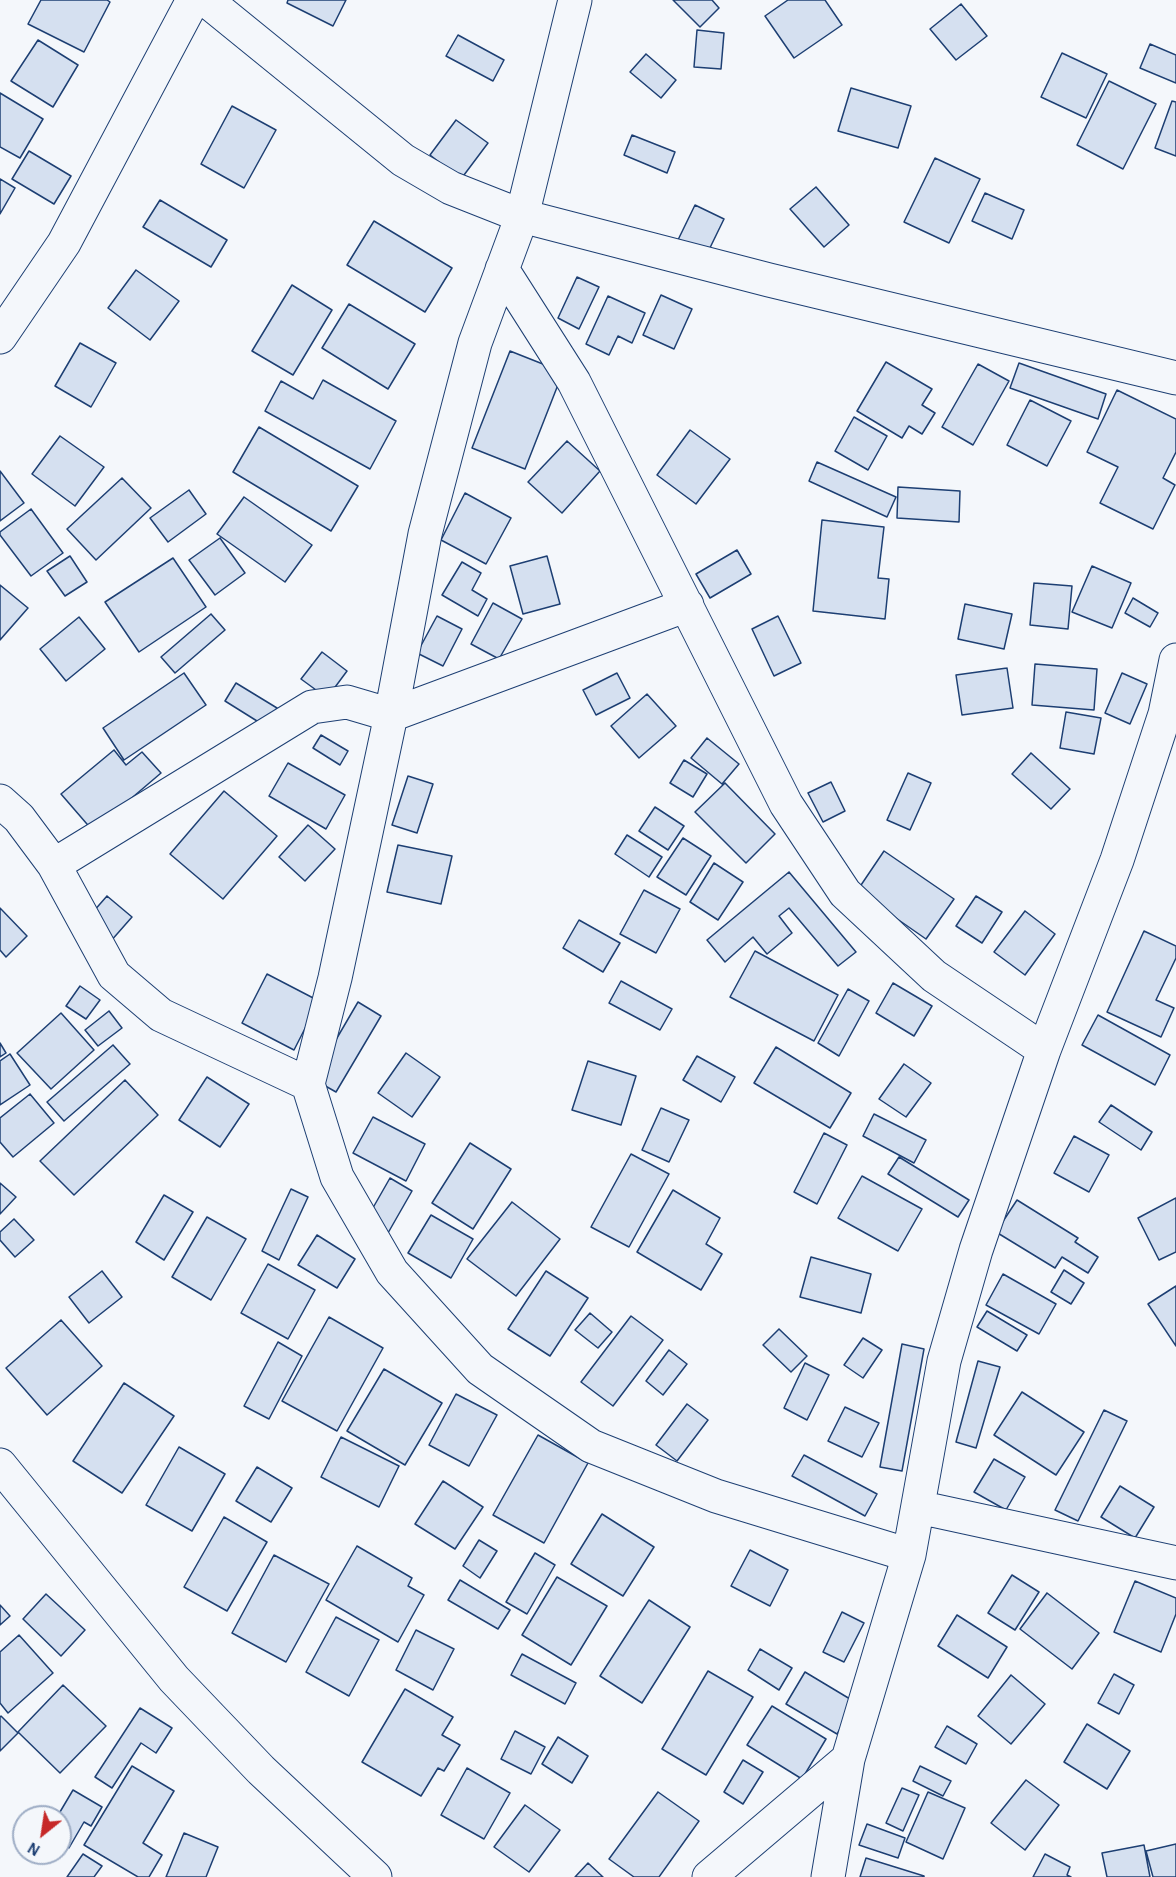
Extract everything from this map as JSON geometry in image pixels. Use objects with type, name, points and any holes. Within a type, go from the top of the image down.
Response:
[{"type":"street","points":[[0,337],[64,243],[193,0]]},
{"type":"street","points":[[206,0],[403,160],[451,188],[522,216],[769,280],[1176,378]]},
{"type":"street","points":[[574,0],[522,216],[475,343],[425,534],[391,715],[335,978],[309,1084],[337,1176],[392,1272],[480,1369],[591,1446],[716,1496],[909,1555]]},
{"type":"street","points":[[502,269],[574,381],[786,804],[845,893],[934,976],[1044,1050]]},
{"type":"street","points":[[54,865],[312,707],[348,702],[391,715],[687,605]]},
{"type":"street","points":[[828,1877],[848,1759],[909,1555],[944,1361],[976,1250],[1044,1050],[1117,860],[1166,714],[1176,660]]},
{"type":"street","points":[[0,801],[19,818],[54,865],[114,975],[161,1015],[309,1084]]},
{"type":"street","points":[[0,1465],[174,1679],[261,1770],[375,1877]]},
{"type":"street","points":[[918,1507],[1176,1563]]},
{"type":"street","points":[[709,1877],[848,1759]]},
{"type":"building","points":[[41,0],[107,0],[110,2],[84,52],[28,24]]},
{"type":"building","points":[[288,0],[346,0],[333,26],[287,3]]},
{"type":"building","points":[[673,0],[712,0],[719,8],[700,27]]},
{"type":"building","points":[[788,0],[825,0],[842,25],[794,58],[765,16]]},
{"type":"building","points":[[961,4],[987,36],[956,60],[930,29]]},
{"type":"building","points":[[697,30],[724,33],[721,69],[694,67]]},
{"type":"building","points":[[458,35],[504,60],[493,81],[446,56]]},
{"type":"building","points":[[38,40],[78,65],[53,107],[11,81]]},
{"type":"building","points":[[1150,44],[1176,55],[1176,83],[1140,68]]},
{"type":"building","points":[[1062,53],[1107,74],[1086,118],[1041,97]]},
{"type":"building","points":[[646,54],[676,80],[661,98],[630,72]]},
{"type":"building","points":[[1109,81],[1156,104],[1123,169],[1077,145]]},
{"type":"building","points":[[851,88],[911,106],[898,148],[838,131]]},
{"type":"building","points":[[0,93],[43,119],[20,158],[0,147]]},
{"type":"building","points":[[1172,101],[1176,102],[1176,156],[1155,148]]},
{"type":"building","points":[[232,106],[276,130],[244,188],[201,164]]},
{"type":"building","points":[[456,120],[488,143],[461,179],[430,155]]},
{"type":"building","points":[[632,135],[675,152],[667,173],[624,155]]},
{"type":"building","points":[[29,151],[71,176],[54,204],[12,179]]},
{"type":"building","points":[[935,158],[980,179],[949,243],[904,222]]},
{"type":"building","points":[[0,179],[15,188],[0,214]]},
{"type":"building","points":[[816,187],[849,225],[824,247],[790,209]]},
{"type":"building","points":[[985,193],[1024,210],[1012,239],[972,221]]},
{"type":"building","points":[[160,200],[227,240],[211,267],[143,227]]},
{"type":"building","points":[[695,205],[724,219],[705,258],[676,244]]},
{"type":"building","points":[[374,221],[452,268],[425,312],[347,265]]},
{"type":"building","points":[[136,270],[179,301],[150,340],[108,308]]},
{"type":"building","points":[[577,277],[599,287],[579,329],[558,318]]},
{"type":"building","points":[[292,285],[332,310],[293,375],[252,351]]},
{"type":"building","points":[[661,295],[692,309],[674,349],[643,335]]},
{"type":"building","points":[[608,296],[645,313],[632,343],[618,336],[609,355],[586,344]]},
{"type":"building","points":[[349,304],[415,344],[388,389],[322,348]]},
{"type":"building","points":[[80,343],[116,363],[91,407],[55,386]]},
{"type":"building","points":[[510,351],[563,372],[525,469],[472,448]]},
{"type":"building","points":[[886,362],[932,389],[922,405],[935,413],[922,434],[909,426],[902,438],[857,411]]},
{"type":"building","points":[[1019,363],[1106,394],[1098,419],[1010,388]]},
{"type":"building","points":[[978,364],[1009,381],[973,445],[942,427]]},
{"type":"building","points":[[323,380],[396,421],[370,469],[265,411],[281,381],[313,399]]},
{"type":"building","points":[[1117,390],[1176,419],[1176,452],[1163,478],[1175,485],[1153,529],[1100,503],[1118,467],[1087,452]]},
{"type":"building","points":[[1030,400],[1071,421],[1047,466],[1007,445]]},
{"type":"building","points":[[854,417],[887,436],[868,470],[835,451]]},
{"type":"building","points":[[259,427],[358,486],[331,531],[233,472]]},
{"type":"building","points":[[690,430],[730,459],[696,504],[657,475]]},
{"type":"building","points":[[60,436],[104,467],[75,506],[32,474]]},
{"type":"building","points":[[567,441],[600,471],[562,513],[528,482]]},
{"type":"building","points":[[817,462],[896,497],[887,517],[809,481]]},
{"type":"building","points":[[0,471],[24,503],[0,521]]},
{"type":"building","points":[[122,478],[151,508],[96,560],[67,529]]},
{"type":"building","points":[[898,487],[960,491],[959,522],[897,518]]},
{"type":"building","points":[[189,490],[206,514],[168,542],[150,518]]},
{"type":"building","points":[[465,493],[511,518],[486,564],[441,540]]},
{"type":"building","points":[[244,497],[312,545],[285,582],[217,534]]},
{"type":"building","points":[[31,509],[63,553],[31,576],[0,532]]},
{"type":"building","points":[[822,520],[884,527],[878,578],[889,579],[885,619],[813,611]]},
{"type":"building","points":[[220,538],[245,573],[215,595],[189,560]]},
{"type":"building","points":[[737,550],[751,574],[710,598],[696,574]]},
{"type":"building","points":[[70,556],[87,582],[65,596],[47,571]]},
{"type":"building","points":[[547,556],[560,604],[523,614],[510,566]]},
{"type":"building","points":[[173,558],[206,607],[139,652],[105,602]]},
{"type":"building","points":[[462,562],[481,573],[472,590],[487,599],[478,616],[442,595]]},
{"type":"building","points":[[1092,566],[1131,583],[1112,628],[1072,612]]},
{"type":"building","points":[[1034,583],[1072,586],[1068,629],[1030,625]]},
{"type":"building","points":[[0,585],[28,608],[0,640]]},
{"type":"building","points":[[1133,598],[1158,613],[1150,627],[1125,613]]},
{"type":"building","points":[[493,603],[522,619],[499,659],[471,644]]},
{"type":"building","points":[[965,604],[1012,614],[1004,649],[958,639]]},
{"type":"building","points":[[211,614],[225,630],[175,673],[161,657]]},
{"type":"building","points":[[437,616],[462,629],[443,666],[417,653]]},
{"type":"building","points":[[778,616],[801,663],[774,676],[752,629]]},
{"type":"building","points":[[79,617],[105,649],[66,681],[40,649]]},
{"type":"building","points":[[322,652],[347,671],[327,698],[301,679]]},
{"type":"building","points":[[1035,664],[1097,669],[1094,710],[1032,705]]},
{"type":"building","points":[[1007,668],[1013,708],[962,715],[956,675]]},
{"type":"building","points":[[184,673],[206,705],[124,760],[103,728]]},
{"type":"building","points":[[617,673],[630,698],[596,715],[583,690]]},
{"type":"building","points":[[1122,673],[1147,684],[1130,724],[1105,713]]},
{"type":"building","points":[[236,683],[277,708],[265,726],[225,701]]},
{"type":"building","points":[[647,694],[676,726],[639,758],[611,726]]},
{"type":"building","points":[[1066,712],[1101,718],[1094,754],[1060,748]]},
{"type":"building","points":[[321,735],[348,751],[340,765],[313,748]]},
{"type":"building","points":[[707,738],[739,764],[722,784],[691,758]]},
{"type":"building","points":[[114,750],[126,765],[142,752],[161,773],[93,831],[61,794]]},
{"type":"building","points":[[1031,753],[1070,789],[1051,809],[1012,774]]},
{"type":"building","points":[[684,760],[707,774],[693,797],[670,783]]},
{"type":"building","points":[[288,763],[345,795],[326,829],[269,796]]},
{"type":"building","points":[[908,773],[931,783],[910,830],[887,820]]},
{"type":"building","points":[[408,776],[433,784],[417,833],[392,825]]},
{"type":"building","points":[[831,782],[845,811],[823,822],[808,793]]},
{"type":"building","points":[[725,783],[775,834],[746,863],[695,812]]},
{"type":"building","points":[[224,791],[277,836],[223,899],[170,854]]},
{"type":"building","points":[[655,807],[684,826],[668,850],[639,831]]},
{"type":"building","points":[[308,825],[335,849],[305,881],[279,857]]},
{"type":"building","points":[[627,835],[662,857],[649,877],[615,854]]},
{"type":"building","points":[[683,838],[711,856],[686,895],[657,877]]},
{"type":"building","points":[[398,845],[452,856],[441,904],[387,892]]},
{"type":"building","points":[[884,851],[954,899],[926,939],[857,891]]},
{"type":"building","points":[[714,863],[743,882],[718,920],[690,902]]},
{"type":"building","points":[[789,872],[856,952],[838,966],[789,908],[779,916],[792,933],[767,954],[753,937],[725,962],[707,940]]},
{"type":"building","points":[[644,890],[680,909],[656,953],[620,934]]},
{"type":"building","points":[[107,896],[132,917],[110,942],[85,921]]},
{"type":"building","points":[[976,896],[1002,912],[982,943],[956,926]]},
{"type":"building","points":[[0,908],[27,936],[6,957],[0,950]]},
{"type":"building","points":[[1025,911],[1055,934],[1025,975],[994,952]]},
{"type":"building","points":[[579,920],[620,943],[603,972],[563,948]]},
{"type":"building","points":[[1144,931],[1176,946],[1176,958],[1156,1000],[1174,1008],[1161,1037],[1107,1012]]},
{"type":"building","points":[[755,951],[838,995],[814,1041],[730,997]]},
{"type":"building","points":[[267,974],[319,1001],[294,1050],[242,1023]]},
{"type":"building","points":[[621,981],[672,1009],[660,1030],[609,1003]]},
{"type":"building","points":[[893,983],[932,1006],[914,1036],[876,1013]]},
{"type":"building","points":[[80,986],[100,1000],[86,1019],[66,1006]]},
{"type":"building","points":[[848,989],[869,1001],[839,1056],[818,1043]]},
{"type":"building","points":[[358,1002],[381,1016],[336,1092],[313,1079]]},
{"type":"building","points":[[109,1011],[122,1028],[98,1046],[85,1030]]},
{"type":"building","points":[[61,1013],[94,1050],[51,1089],[17,1053]]},
{"type":"building","points":[[1098,1015],[1170,1055],[1155,1085],[1082,1045]]},
{"type":"building","points":[[0,1043],[6,1053],[0,1057]]},
{"type":"building","points":[[113,1045],[130,1064],[64,1121],[47,1102]]},
{"type":"building","points":[[776,1047],[851,1093],[830,1128],[754,1083]]},
{"type":"building","points":[[406,1053],[440,1077],[412,1117],[378,1093]]},
{"type":"building","points":[[10,1054],[30,1085],[0,1105],[0,1061]]},
{"type":"building","points":[[697,1056],[735,1077],[721,1102],[683,1080]]},
{"type":"building","points":[[588,1061],[636,1076],[621,1125],[572,1110]]},
{"type":"building","points":[[904,1064],[931,1083],[906,1117],[879,1099]]},
{"type":"building","points":[[207,1077],[249,1104],[220,1147],[179,1120]]},
{"type":"building","points":[[125,1080],[158,1115],[74,1195],[40,1161]]},
{"type":"building","points":[[30,1094],[54,1123],[13,1157],[0,1142],[0,1118]]},
{"type":"building","points":[[1111,1105],[1152,1132],[1141,1150],[1099,1122]]},
{"type":"building","points":[[661,1108],[689,1120],[669,1162],[642,1150]]},
{"type":"building","points":[[874,1114],[926,1140],[914,1163],[863,1136]]},
{"type":"building","points":[[373,1117],[425,1144],[406,1181],[353,1153]]},
{"type":"building","points":[[824,1133],[847,1145],[817,1204],[794,1192]]},
{"type":"building","points":[[1074,1136],[1109,1155],[1089,1192],[1054,1173]]},
{"type":"building","points":[[470,1143],[511,1169],[473,1229],[432,1203]]},
{"type":"building","points":[[631,1154],[669,1174],[629,1247],[591,1227]]},
{"type":"building","points":[[899,1157],[969,1200],[958,1217],[888,1174]]},
{"type":"building","points":[[862,1176],[922,1209],[898,1251],[838,1218]]},
{"type":"building","points":[[390,1178],[412,1191],[388,1233],[366,1220]]},
{"type":"building","points":[[0,1183],[16,1197],[0,1214]]},
{"type":"building","points":[[291,1189],[308,1197],[279,1260],[262,1251]]},
{"type":"building","points":[[673,1190],[720,1218],[706,1244],[722,1254],[701,1290],[637,1252]]},
{"type":"building","points":[[164,1195],[193,1212],[164,1260],[136,1242]]},
{"type":"building","points":[[1176,1198],[1176,1252],[1159,1260],[1138,1218]]},
{"type":"building","points":[[1017,1200],[1078,1238],[1075,1242],[1098,1257],[1088,1273],[1062,1257],[1055,1268],[996,1232]]},
{"type":"building","points":[[512,1202],[560,1239],[516,1296],[467,1259]]},
{"type":"building","points":[[431,1215],[473,1239],[451,1278],[408,1253]]},
{"type":"building","points":[[207,1217],[246,1239],[211,1300],[172,1277]]},
{"type":"building","points":[[14,1219],[34,1240],[15,1257],[0,1240],[0,1232]]},
{"type":"building","points":[[317,1235],[355,1259],[337,1288],[298,1265]]},
{"type":"building","points":[[811,1257],[871,1274],[861,1313],[800,1297]]},
{"type":"building","points":[[268,1264],[315,1290],[288,1339],[241,1313]]},
{"type":"building","points":[[1064,1270],[1084,1283],[1071,1304],[1051,1292]]},
{"type":"building","points":[[102,1271],[122,1297],[89,1323],[69,1297]]},
{"type":"building","points":[[546,1271],[588,1298],[550,1356],[508,1329]]},
{"type":"building","points":[[1003,1274],[1056,1304],[1039,1334],[986,1305]]},
{"type":"building","points":[[1176,1286],[1176,1346],[1148,1304]]},
{"type":"building","points":[[987,1311],[1027,1335],[1017,1351],[977,1327]]},
{"type":"building","points":[[590,1313],[612,1332],[598,1348],[575,1330]]},
{"type":"building","points":[[631,1316],[663,1340],[613,1406],[581,1382]]},
{"type":"building","points":[[329,1317],[383,1348],[337,1431],[282,1401]]},
{"type":"building","points":[[61,1320],[102,1366],[47,1415],[6,1368]]},
{"type":"building","points":[[779,1329],[807,1356],[791,1372],[763,1345]]},
{"type":"building","points":[[863,1338],[882,1350],[863,1378],[844,1365]]},
{"type":"building","points":[[278,1342],[302,1356],[269,1419],[244,1406]]},
{"type":"building","points":[[902,1344],[924,1349],[902,1471],[880,1467]]},
{"type":"building","points":[[669,1350],[687,1364],[663,1395],[646,1381]]},
{"type":"building","points":[[978,1361],[1000,1367],[976,1448],[956,1442]]},
{"type":"building","points":[[805,1363],[829,1375],[807,1420],[784,1408]]},
{"type":"building","points":[[384,1369],[442,1403],[405,1465],[347,1431]]},
{"type":"building","points":[[124,1383],[174,1416],[122,1493],[73,1461]]},
{"type":"building","points":[[1022,1392],[1084,1432],[1056,1475],[994,1435]]},
{"type":"building","points":[[456,1394],[497,1415],[469,1466],[429,1445]]},
{"type":"building","points":[[687,1404],[708,1420],[677,1461],[656,1445]]},
{"type":"building","points":[[845,1407],[879,1423],[862,1457],[828,1441]]},
{"type":"building","points":[[1104,1410],[1127,1421],[1078,1521],[1055,1510]]},
{"type":"building","points":[[538,1435],[588,1463],[544,1543],[493,1515]]},
{"type":"building","points":[[341,1437],[399,1466],[379,1507],[321,1477]]},
{"type":"building","points":[[179,1447],[225,1474],[192,1531],[146,1505]]},
{"type":"building","points":[[804,1455],[877,1494],[865,1516],[792,1476]]},
{"type":"building","points":[[994,1459],[1025,1477],[1006,1510],[974,1492]]},
{"type":"building","points":[[257,1467],[292,1488],[271,1522],[236,1501]]},
{"type":"building","points":[[443,1481],[483,1507],[455,1549],[415,1524]]},
{"type":"building","points":[[1120,1486],[1154,1507],[1135,1538],[1101,1517]]},
{"type":"building","points":[[602,1514],[654,1547],[623,1596],[571,1564]]},
{"type":"building","points":[[224,1517],[267,1542],[227,1611],[184,1587]]},
{"type":"building","points":[[479,1540],[497,1551],[480,1578],[463,1566]]},
{"type":"building","points":[[357,1546],[412,1578],[408,1586],[424,1595],[398,1642],[326,1600]]},
{"type":"building","points":[[750,1550],[788,1570],[770,1606],[731,1586]]},
{"type":"building","points":[[535,1553],[555,1565],[527,1614],[506,1602]]},
{"type":"building","points":[[274,1555],[329,1584],[286,1662],[232,1633]]},
{"type":"building","points":[[1012,1575],[1039,1592],[1015,1630],[988,1613]]},
{"type":"building","points":[[557,1577],[607,1606],[571,1665],[522,1635]]},
{"type":"building","points":[[460,1580],[510,1610],[498,1629],[448,1600]]},
{"type":"building","points":[[1135,1581],[1176,1598],[1176,1614],[1161,1652],[1114,1632]]},
{"type":"building","points":[[1047,1593],[1099,1633],[1072,1669],[1020,1629]]},
{"type":"building","points":[[46,1594],[85,1630],[61,1656],[23,1619]]},
{"type":"building","points":[[649,1600],[690,1627],[642,1703],[600,1676]]},
{"type":"building","points":[[0,1605],[10,1616],[0,1625]]},
{"type":"building","points":[[842,1612],[864,1623],[844,1662],[823,1652]]},
{"type":"building","points":[[957,1615],[1007,1647],[988,1678],[938,1646]]},
{"type":"building","points":[[336,1617],[379,1640],[349,1696],[306,1672]]},
{"type":"building","points":[[416,1630],[454,1649],[433,1690],[396,1670]]},
{"type":"building","points":[[19,1635],[53,1673],[8,1713],[0,1703],[0,1652]]},
{"type":"building","points":[[760,1649],[792,1668],[779,1690],[748,1670]]},
{"type":"building","points":[[522,1654],[576,1683],[565,1704],[511,1675]]},
{"type":"building","points":[[708,1671],[753,1697],[706,1775],[662,1749]]},
{"type":"building","points":[[805,1672],[855,1702],[837,1734],[786,1704]]},
{"type":"building","points":[[1114,1674],[1134,1685],[1119,1714],[1098,1703]]},
{"type":"building","points":[[1011,1675],[1045,1704],[1011,1744],[978,1716]]},
{"type":"building","points":[[63,1685],[106,1726],[60,1773],[18,1732]]},
{"type":"building","points":[[405,1689],[453,1717],[442,1735],[460,1745],[444,1771],[438,1768],[421,1796],[362,1762]]},
{"type":"building","points":[[772,1706],[826,1739],[802,1779],[747,1745]]},
{"type":"building","points":[[140,1708],[172,1728],[156,1753],[141,1743],[112,1788],[95,1777]]},
{"type":"building","points":[[0,1717],[18,1733],[0,1751]]},
{"type":"building","points":[[1087,1724],[1130,1751],[1107,1789],[1064,1762]]},
{"type":"building","points":[[947,1726],[977,1744],[966,1764],[935,1747]]},
{"type":"building","points":[[515,1731],[545,1747],[531,1774],[501,1759]]},
{"type":"building","points":[[558,1737],[588,1756],[572,1783],[542,1764]]},
{"type":"building","points":[[743,1760],[763,1772],[743,1804],[724,1792]]},
{"type":"building","points":[[132,1766],[174,1791],[143,1843],[162,1855],[149,1877],[138,1877],[84,1845]]},
{"type":"building","points":[[920,1766],[951,1781],[943,1796],[913,1781]]},
{"type":"building","points":[[467,1768],[510,1793],[484,1839],[441,1815]]},
{"type":"building","points":[[1026,1780],[1059,1805],[1025,1850],[991,1823]]},
{"type":"building","points":[[902,1788],[919,1795],[903,1831],[886,1823]]},
{"type":"building","points":[[73,1790],[102,1807],[91,1826],[84,1822],[72,1843],[72,1805],[64,1805]]},
{"type":"building","points":[[658,1792],[699,1821],[659,1877],[634,1877],[609,1859]]},
{"type":"building","points":[[928,1792],[965,1808],[943,1859],[906,1842]]},
{"type":"building","points":[[525,1805],[560,1830],[529,1872],[494,1847]]},
{"type":"building","points":[[867,1824],[905,1838],[898,1858],[859,1845]]},
{"type":"building","points":[[184,1833],[218,1847],[206,1877],[166,1877]]},
{"type":"building","points":[[1176,1844],[1176,1877],[1153,1877],[1146,1851]]},
{"type":"building","points":[[1144,1845],[1150,1877],[1107,1877],[1102,1853]]},
{"type":"building","points":[[83,1854],[102,1866],[94,1877],[67,1877]]},
{"type":"building","points":[[1045,1854],[1070,1867],[1067,1875],[1071,1877],[1033,1877]]},
{"type":"building","points":[[866,1858],[924,1876],[924,1877],[860,1877]]},
{"type":"building","points":[[588,1863],[603,1877],[575,1877]]}]
